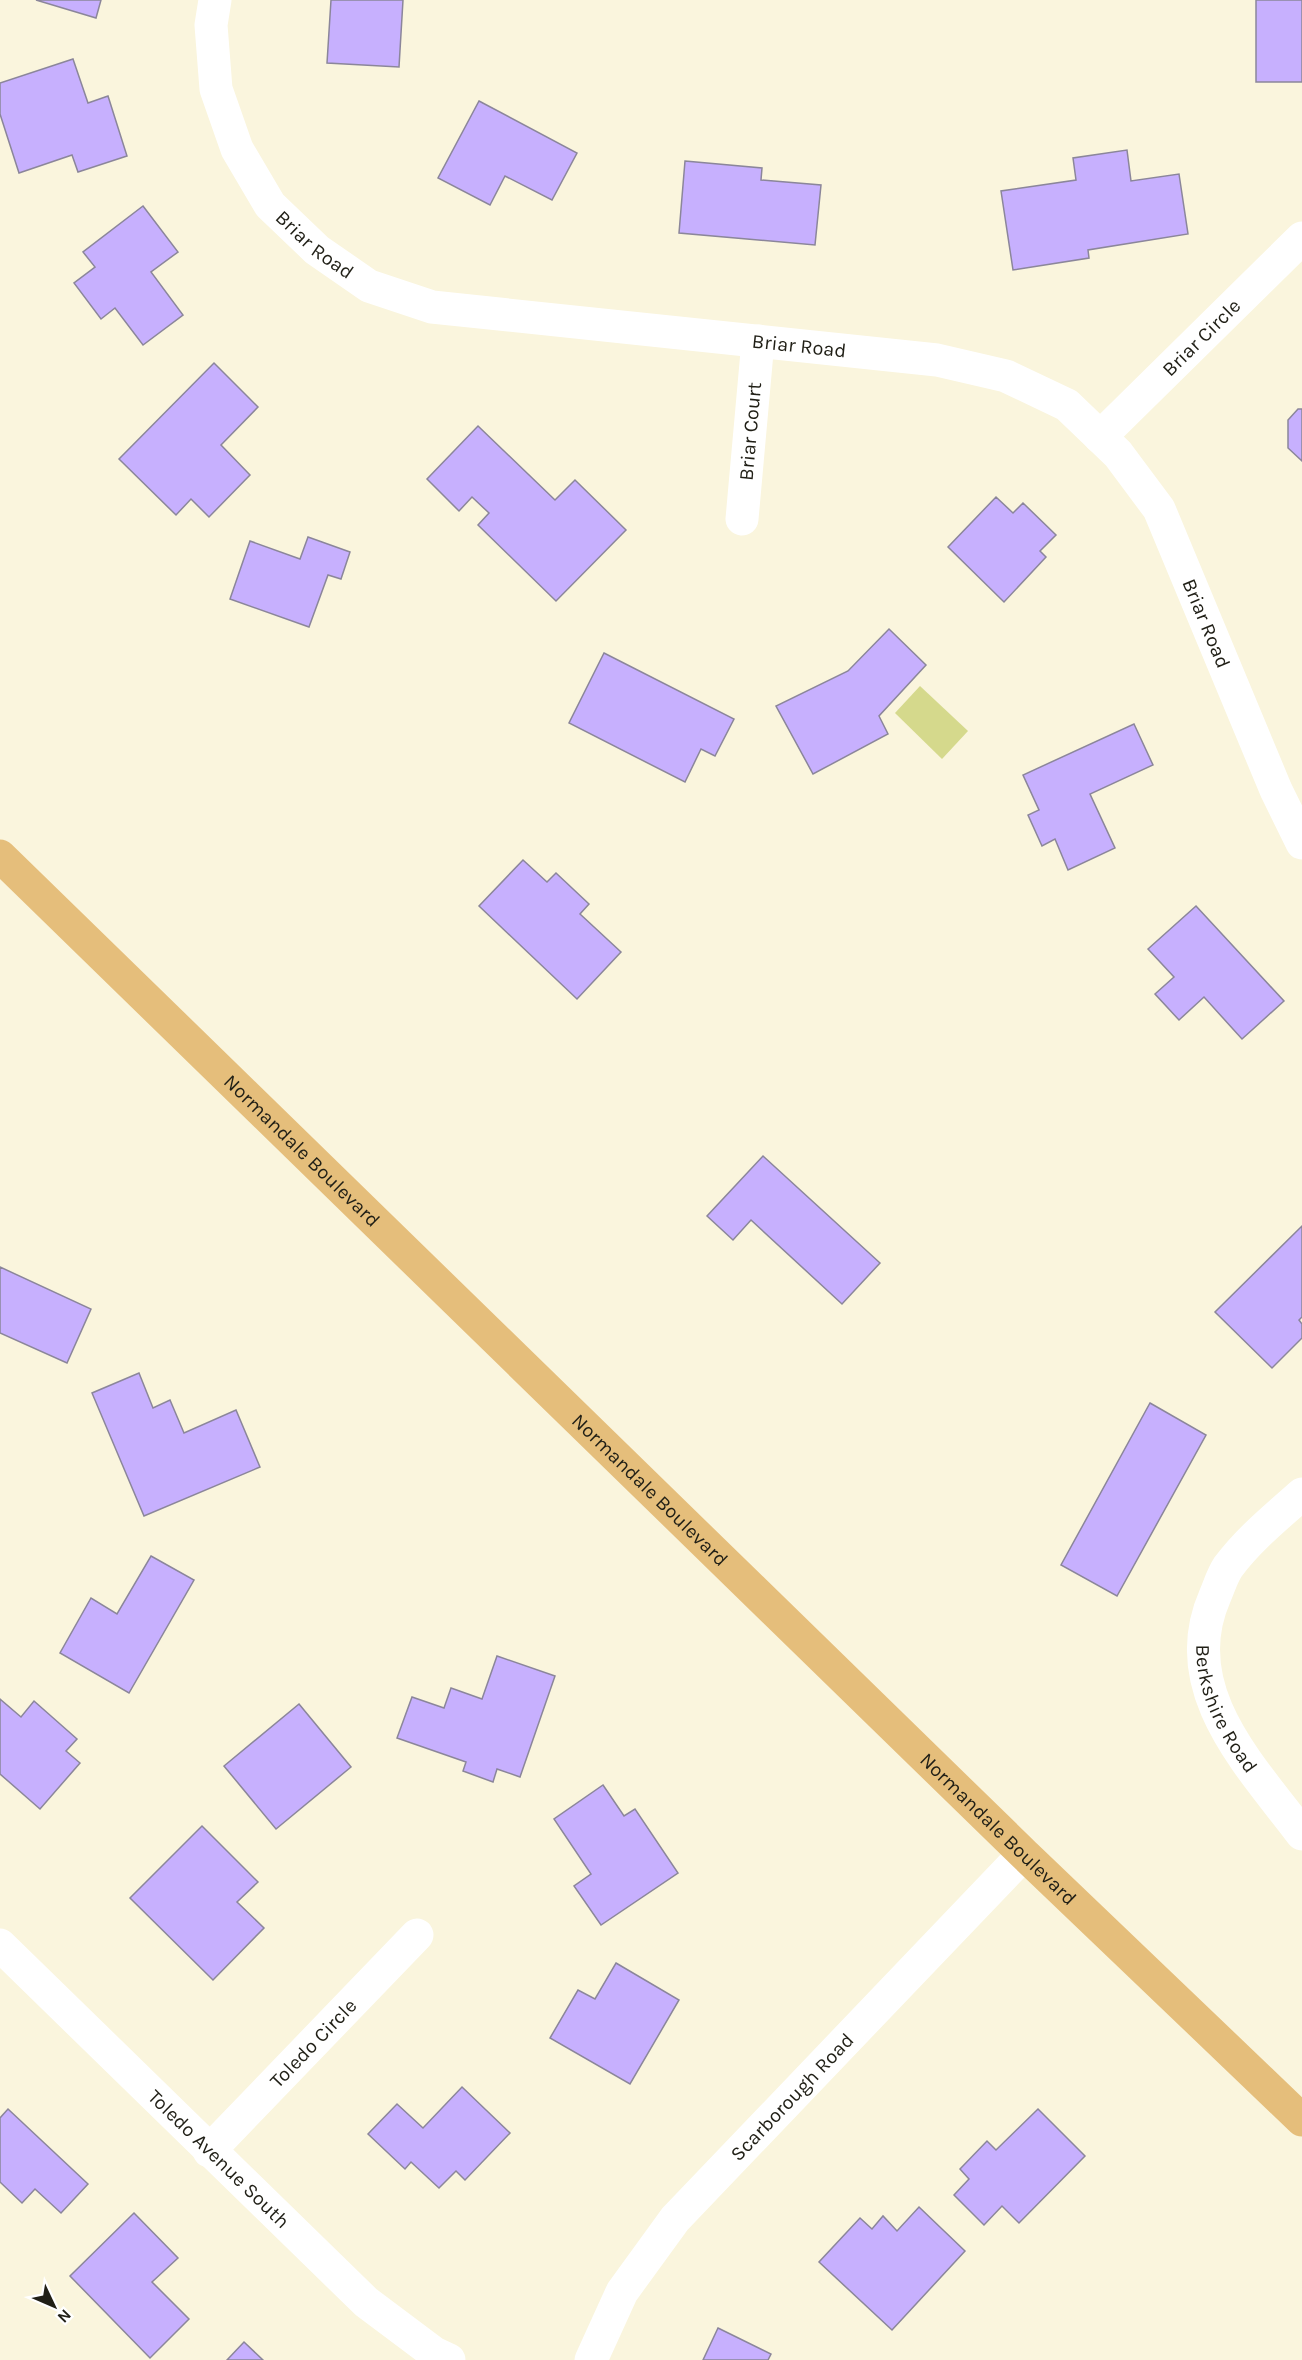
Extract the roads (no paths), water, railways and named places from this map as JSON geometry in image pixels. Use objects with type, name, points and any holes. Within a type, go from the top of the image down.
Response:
[{"type":"main road","name":"Normandale Boulevard","points":[[0,856],[1024,1854],[1302,2120]]},
{"type":"street","name":"Briar Road","points":[[215,0],[211,24],[216,89],[237,149],[270,205],[317,250],[369,286],[432,307],[937,360],[1006,376],[1067,405],[1118,454],[1159,509],[1276,790],[1302,843]]},
{"type":"street","name":"Briar Circle","points":[[1100,437],[1302,238]]},
{"type":"street","name":"Briar Court","points":[[742,519],[758,341]]},
{"type":"street","name":"Berkshire Road","points":[[1302,1494],[1257,1534],[1227,1569],[1207,1614],[1202,1659],[1213,1705],[1234,1744],[1302,1834]]},
{"type":"street","name":"Scarborough Road","points":[[591,2360],[622,2292],[675,2219],[1024,1854]]},
{"type":"street","name":"Toledo Circle","points":[[209,2151],[417,1935]]},
{"type":"street","name":"Toledo Avenue South","points":[[0,1945],[366,2302],[434,2353],[449,2360]]}]
